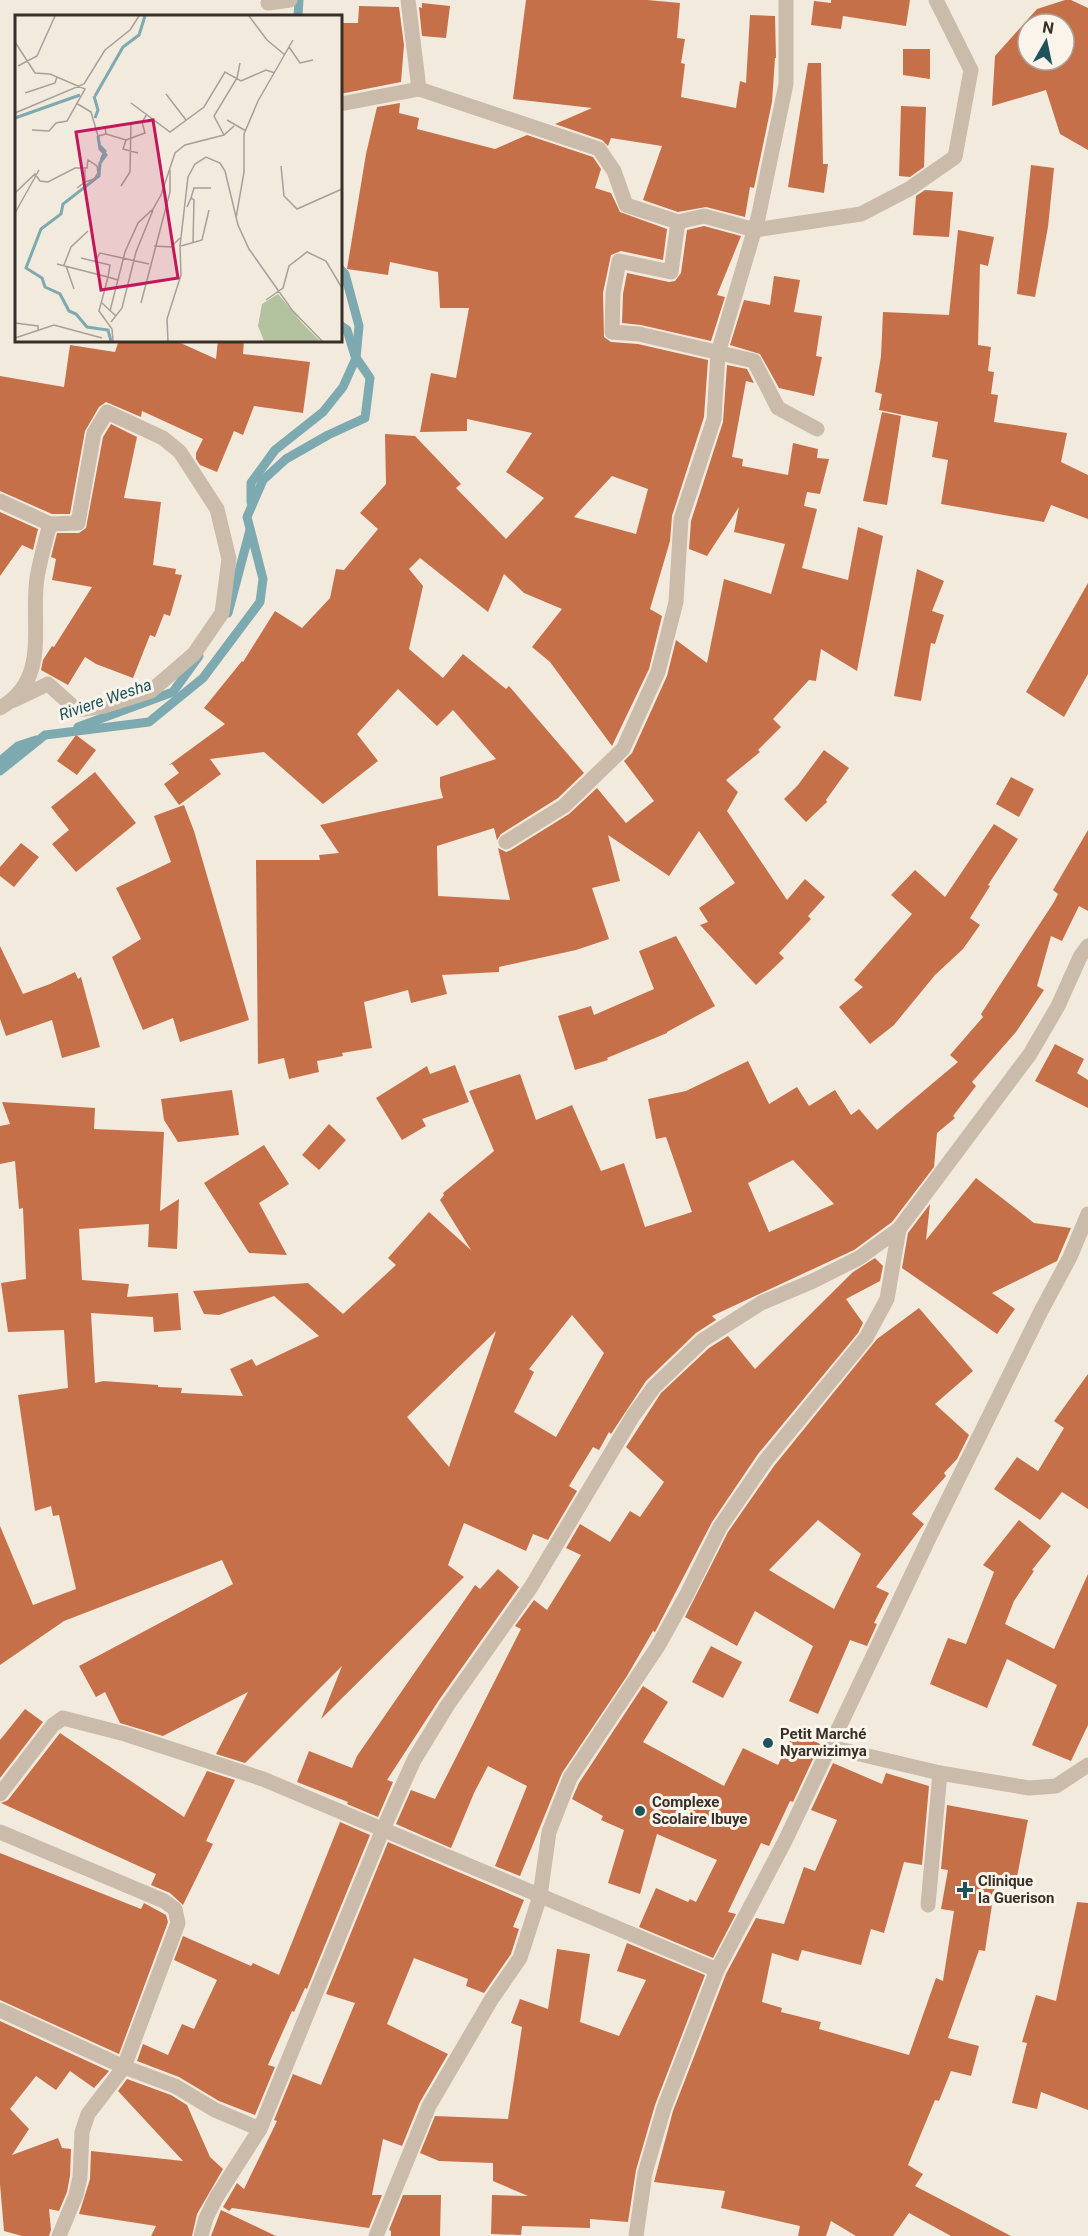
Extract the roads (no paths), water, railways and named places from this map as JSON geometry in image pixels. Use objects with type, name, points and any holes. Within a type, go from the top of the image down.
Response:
[{"type":"street","points":[[269,6],[290,0]]},
{"type":"street","points":[[408,0],[419,89]]},
{"type":"street","points":[[506,842],[564,806],[623,749],[658,672],[676,602],[681,519],[714,419],[718,353],[755,230],[786,84],[786,0]]},
{"type":"street","points":[[342,104],[419,89],[599,149],[614,171],[626,205],[678,222],[704,216],[755,230],[861,214],[909,189],[955,157],[971,70],[936,0]]},
{"type":"street","points":[[678,222],[671,272],[619,261],[613,293],[612,332],[639,334],[754,361],[778,408],[817,429]]},
{"type":"street","points":[[0,501],[50,524],[78,523],[94,433],[107,412],[163,438],[180,452],[217,508],[229,559],[222,613],[194,654],[151,691],[104,706],[77,710],[48,684],[0,708]]},
{"type":"street","points":[[14,700],[33,669],[37,636],[36,580],[50,524]]},
{"type":"street","points":[[201,2236],[206,2218],[216,2198],[260,2129],[383,1829],[419,1751],[531,1587],[633,1416],[654,1387],[703,1340],[761,1303],[813,1281],[858,1258],[899,1229],[1030,1054],[1058,1006],[1080,957],[1088,945]]},
{"type":"street","points":[[636,2236],[645,2173],[664,2108],[717,1970],[785,1841],[1041,1311],[1070,1257],[1088,1214]]},
{"type":"street","points":[[376,2236],[429,2106],[490,2000],[520,1958],[540,1896],[549,1832],[570,1778],[658,1646],[720,1527],[766,1460],[866,1338],[887,1299],[899,1229]]},
{"type":"street","points":[[0,1794],[52,1725],[63,1718],[125,1734],[263,1779],[717,1970]]},
{"type":"street","points":[[830,1747],[940,1773],[1029,1788],[1056,1786],[1088,1765]]},
{"type":"street","points":[[928,1905],[940,1773]]},
{"type":"street","points":[[0,1832],[164,1901],[175,1910],[178,1923],[124,2067],[88,2115],[82,2132],[80,2177],[76,2195],[59,2236]]},
{"type":"street","points":[[0,2010],[124,2067],[175,2086],[215,2110],[260,2129]]},
{"type":"waterway","name":"Riviere Wesha","points":[[298,15],[299,0]]},
{"type":"waterway","name":"Riviere Wesha","points":[[251,502],[251,483],[275,450],[323,412],[343,387],[356,358],[359,326],[345,274],[342,271]]},
{"type":"waterway","points":[[0,771],[45,735],[149,722],[203,678],[260,602],[263,579],[247,517],[263,480],[286,459],[328,435],[365,418],[370,378],[355,356],[347,330],[342,326]]},
{"type":"waterway","name":"Riviere Wesha","points":[[228,613],[250,530]]},
{"type":"waterway","name":"Riviere Wesha","points":[[78,727],[173,692],[199,656]]},
{"type":"waterway","name":"Riviere Wesha","points":[[0,761],[18,746],[36,740]]},
{"type":"place","name":"Petit Marché Nyarwizimya","points":[[768,1743]]},
{"type":"place","name":"Complexe Scolaire Ibuye","points":[[640,1811]]},
{"type":"place","name":"Clinique la Guerison","points":[[965,1890]]}]
